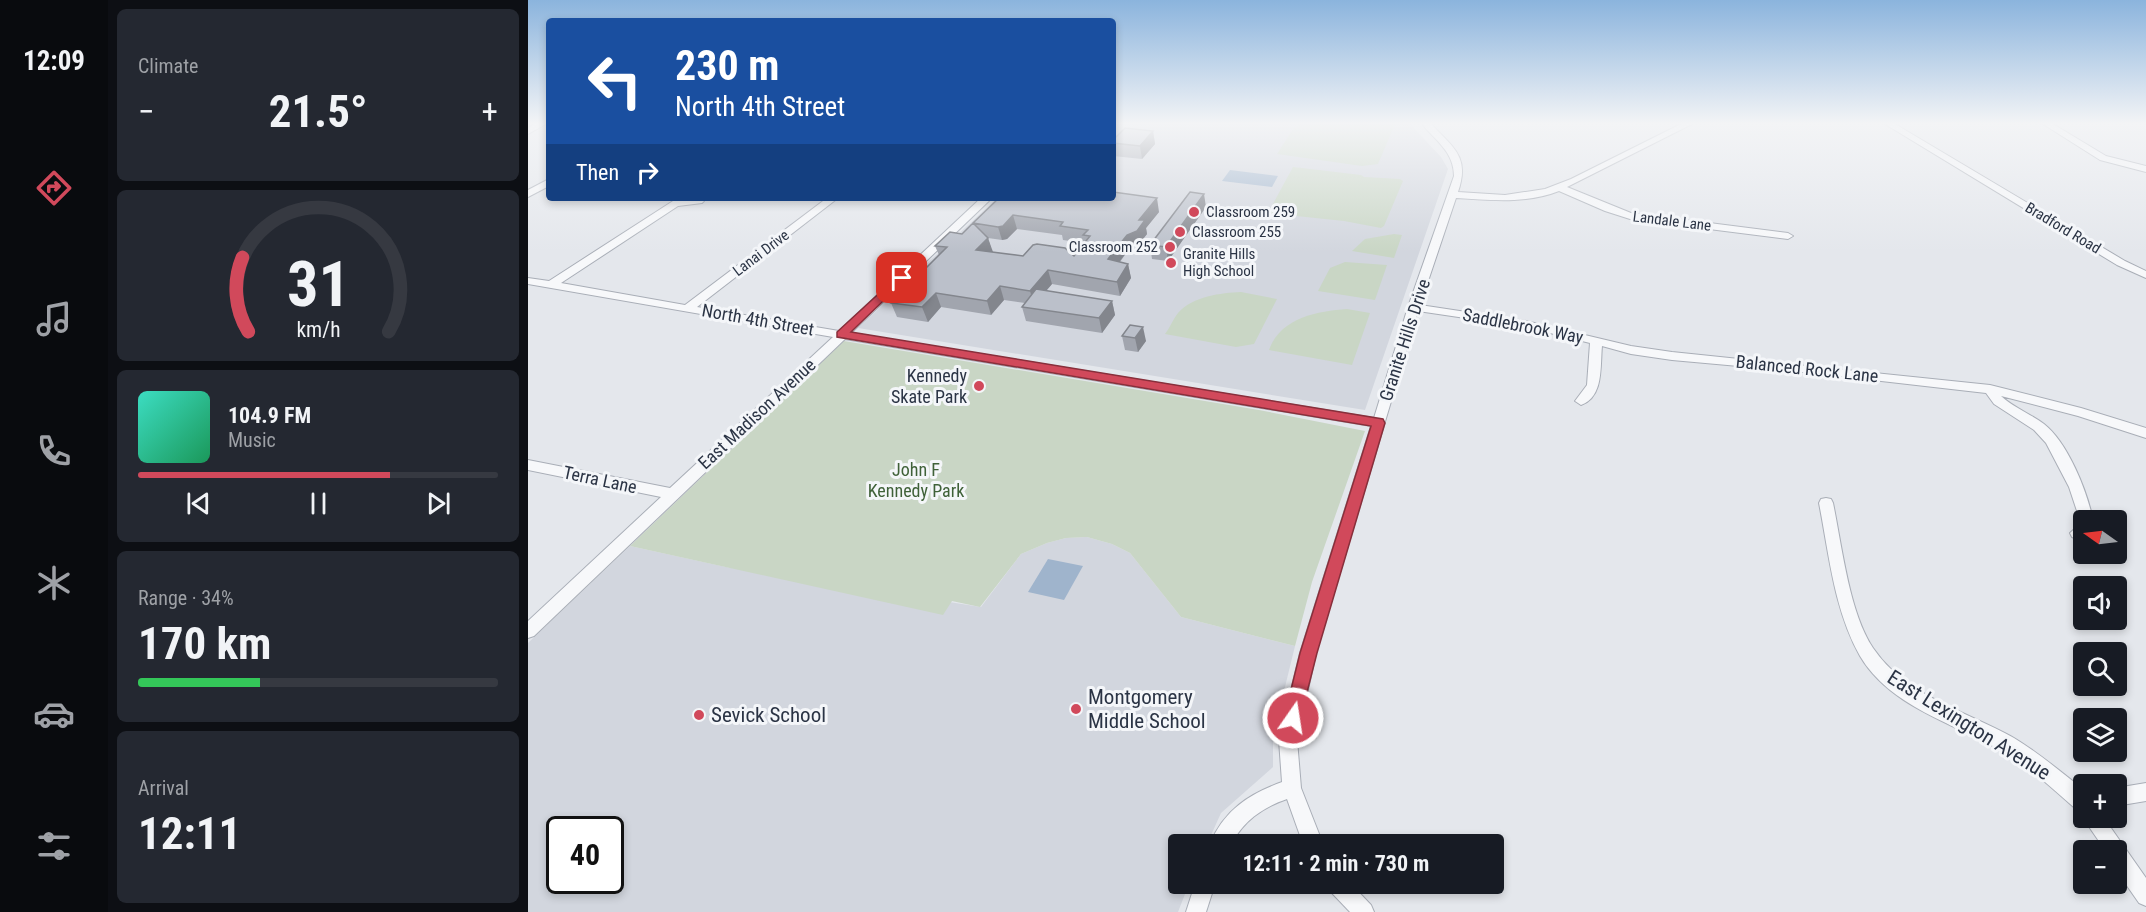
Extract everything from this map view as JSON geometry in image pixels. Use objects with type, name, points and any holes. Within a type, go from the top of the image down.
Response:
[{"type":"street","name":"Granite Hills Drive","points":[[1308,834],[1292,788],[1288,740],[1306,664],[1414,307],[1454,195],[1460,172],[1459,167]]},
{"type":"street","points":[[1454,195],[1514,198],[1539,194],[1561,188],[1604,167]]},
{"type":"street","name":"Bradford Road","points":[[1960,167],[2121,263],[2146,275]]},
{"type":"street","points":[[528,194],[546,184]]},
{"type":"street","name":"Landale Lane","points":[[1561,188],[1630,216],[1788,236]]},
{"type":"street","points":[[551,285],[682,201]]},
{"type":"street","name":"Lanai Drive","points":[[688,308],[829,201]]},
{"type":"street","name":"East Madison Avenue","points":[[528,631],[984,201]]},
{"type":"street","name":"North 4th Street","points":[[528,281],[1379,423]]},
{"type":"street","name":"Saddlebrook Way","points":[[1414,307],[1526,324],[1631,350]]},
{"type":"street","points":[[1581,401],[1593,386],[1596,341]]},
{"type":"street","name":"Balanced Rock Lane","points":[[1631,350],[1987,389],[2082,412],[2146,433]]},
{"type":"street","points":[[1987,389],[1996,399],[2031,420],[2050,439],[2082,502],[2082,510]]},
{"type":"street","name":"Terra Lane","points":[[528,465],[673,494]]},
{"type":"street","name":"East Lexington Avenue","points":[[1826,503],[1854,624],[1867,654],[1887,677],[1939,711],[2007,744],[2033,760],[2073,794]]},
{"type":"street","points":[[1227,834],[1236,820],[1255,801],[1292,788]]},
{"type":"street","points":[[2127,795],[2146,792]]},
{"type":"street","points":[[2127,868],[2146,896]]},
{"type":"street","points":[[1196,912],[1202,894]]},
{"type":"street","points":[[1347,894],[1364,912]]},
{"type":"shaded area","name":"Granite Hills High School","points":[[1116,167],[1447,167],[1448,169],[1365,410],[858,328],[994,201],[1116,201]]},
{"type":"shaded area","points":[[1087,537],[1112,544],[1130,553],[1181,617],[1295,646],[1273,736],[1273,767],[1221,813],[1212,834],[1168,834],[1168,894],[1185,894],[1178,912],[528,912],[528,643],[630,546],[726,567],[981,607],[1021,554],[1066,538]]},
{"type":"green space","points":[[1293,167],[1403,181],[1384,226],[1381,228],[1344,221],[1268,213]]},
{"type":"green space","points":[[1394,234],[1402,235],[1394,258],[1352,251],[1365,239]]},
{"type":"green space","points":[[1345,262],[1387,265],[1375,300],[1318,291],[1330,268]]},
{"type":"green space","points":[[1241,292],[1277,299],[1254,344],[1236,347],[1165,334],[1178,313],[1191,303],[1216,295]]},
{"type":"green space","points":[[1347,309],[1370,313],[1352,365],[1269,350],[1274,339],[1291,323],[1312,314]]},
{"type":"green space","name":"John F Kennedy Park","points":[[844,341],[1259,410],[1365,431],[1312,582],[1295,646],[1181,617],[1130,553],[1112,544],[1087,537],[1066,538],[1021,554],[980,607],[952,601],[943,615],[630,546]]},
{"type":"water","points":[[1230,170],[1278,176],[1272,187],[1222,181]]},
{"type":"water","points":[[1048,559],[1083,566],[1064,600],[1028,592]]},
{"type":"building","points":[[1116,192],[1157,198],[1139,220],[1145,220],[1137,231],[1127,235],[1108,259],[1128,264],[1117,282],[1048,270],[1030,291],[1000,286],[987,301],[936,293],[922,307],[891,303],[947,247],[935,246],[950,232],[962,234],[973,223],[996,201],[1116,201]],"holes":[[[1013,215],[1063,222],[1060,226],[1088,230],[1083,235],[1090,236],[1074,256],[1065,248],[1037,244],[1033,245],[1023,256],[976,250],[988,238],[973,223],[1003,226]]]},
{"type":"building","points":[[1190,192],[1204,194],[1166,247],[1150,245]]},
{"type":"building","points":[[1036,289],[1112,301],[1099,318],[1022,307]]},
{"type":"building","points":[[1130,325],[1143,327],[1135,338],[1122,336]]},
{"type":"place","name":"Classroom 259","points":[[1194,212]]},
{"type":"place","name":"Classroom 255","points":[[1180,232]]},
{"type":"place","name":"Classroom 252","points":[[1170,247]]},
{"type":"place","name":"Granite Hills High School","points":[[1171,263]]},
{"type":"place","name":"Kennedy Skate Park","points":[[979,386]]},
{"type":"place","name":"Montgomery Middle School","points":[[1076,709]]},
{"type":"place","name":"Sevick School","points":[[699,715]]},
{"type":"route","points":[[902,278],[842,334],[1379,423],[1308,653],[1293,718]]}]
